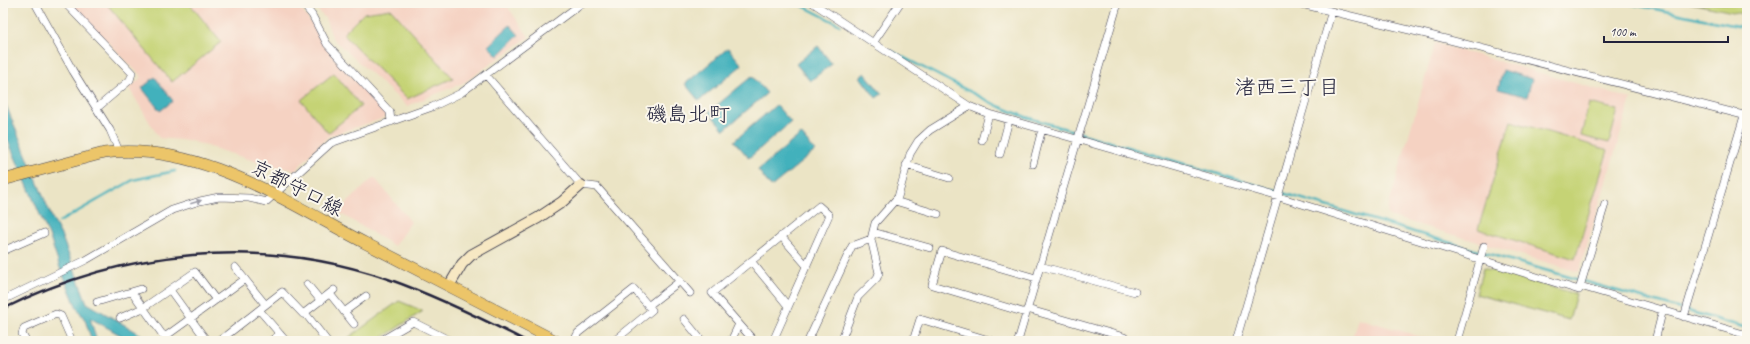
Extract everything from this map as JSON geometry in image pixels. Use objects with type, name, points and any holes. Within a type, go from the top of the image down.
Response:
[{"type":"main road","name":"京都守口線","points":[[3,180],[104,153],[119,151],[170,155],[189,159],[224,171],[273,195],[556,341]]},
{"type":"street","points":[[36,3],[74,71],[110,130],[119,151]]},
{"type":"street","points":[[65,3],[132,73],[130,80],[97,108]]},
{"type":"street","points":[[302,3],[312,15],[327,44],[390,112],[391,122]]},
{"type":"street","points":[[3,300],[74,266],[172,210],[200,201],[219,197],[248,198],[264,203],[331,143],[432,107],[461,93],[582,3]]},
{"type":"street","points":[[813,3],[969,106],[988,114],[1279,197],[1579,290],[1604,204]]},
{"type":"street","points":[[873,43],[900,3]]},
{"type":"street","points":[[1018,341],[1118,3]]},
{"type":"street","points":[[1297,3],[1426,34],[1746,116],[1684,317]]},
{"type":"street","points":[[1236,341],[1282,187],[1331,14]]},
{"type":"street","points":[[486,75],[581,185],[597,188],[690,293]]},
{"type":"street","points":[[841,341],[858,297],[877,278],[879,273],[871,239],[875,223],[898,197],[906,164],[918,141],[930,130],[969,106]]},
{"type":"street","points":[[982,140],[988,114]]},
{"type":"street","points":[[1000,154],[1009,120]]},
{"type":"street","points":[[1033,164],[1042,129]]},
{"type":"street","points":[[906,164],[949,178]]},
{"type":"street","points":[[449,286],[462,264],[471,255],[538,218],[562,202],[581,185]]},
{"type":"street","points":[[895,201],[938,214]]},
{"type":"street","points":[[754,341],[712,293],[819,206],[829,215],[773,341]]},
{"type":"street","points":[[873,232],[930,248]]},
{"type":"street","points":[[3,251],[44,233]]},
{"type":"street","points":[[781,236],[807,266]]},
{"type":"street","points":[[808,341],[852,246],[871,239]]},
{"type":"street","points":[[1457,341],[1484,246]]},
{"type":"street","points":[[1036,278],[942,251],[932,285],[1124,337]]},
{"type":"street","points":[[751,261],[788,306]]},
{"type":"street","points":[[1040,266],[1135,292]]},
{"type":"street","points":[[234,267],[245,280],[286,341]]},
{"type":"street","points":[[120,318],[143,308],[194,272],[216,300]]},
{"type":"street","points":[[132,292],[162,334],[166,336],[245,280]]},
{"type":"street","points":[[648,306],[680,281]]},
{"type":"street","points":[[307,284],[321,301]]},
{"type":"street","points":[[1580,286],[1663,309],[1684,317],[1747,335]]},
{"type":"street","points":[[97,302],[141,289]]},
{"type":"street","points":[[574,341],[578,333],[634,289],[652,310],[614,341]]},
{"type":"street","points":[[170,290],[207,341]]},
{"type":"street","points":[[219,341],[282,292],[303,314],[305,313],[327,341]]},
{"type":"street","points":[[305,313],[332,292],[344,312],[354,324]]},
{"type":"street","points":[[344,312],[366,296]]},
{"type":"street","points":[[1655,341],[1663,309]]},
{"type":"street","points":[[26,341],[22,334],[24,328],[56,314],[61,316],[72,341]]},
{"type":"street","points":[[684,319],[702,341]]},
{"type":"street","points":[[913,341],[920,319],[992,341]]},
{"type":"street","points":[[380,341],[413,322],[451,341]]},
{"type":"street","points":[[730,341],[739,324]]},
{"type":"street","points":[[271,341],[280,334]]},
{"type":"shaded area","points":[[69,3],[296,3],[314,26],[324,46],[386,114],[385,118],[329,136],[296,170],[270,166],[191,141],[159,138],[129,88],[142,77]]},
{"type":"shaded area","points":[[311,3],[505,3],[529,37],[465,82],[407,106],[333,39],[325,18]]},
{"type":"shaded area","points":[[1435,43],[1631,99],[1579,272],[1389,216],[1387,212]]},
{"type":"shaded area","points":[[374,177],[411,222],[394,246],[338,212]]},
{"type":"shaded area","points":[[1358,318],[1435,341],[1351,341]]},
{"type":"green space","points":[[106,3],[189,3],[221,42],[172,82]]},
{"type":"green space","points":[[1690,3],[1747,3],[1747,15]]},
{"type":"green space","points":[[391,9],[453,78],[407,99],[343,34],[364,13]]},
{"type":"green space","points":[[334,73],[361,106],[328,133],[301,100]]},
{"type":"green space","points":[[1589,103],[1618,110],[1609,143],[1581,136]]},
{"type":"green space","points":[[1511,121],[1608,150],[1575,259],[1478,229]]},
{"type":"green space","points":[[1483,268],[1576,294],[1569,320],[1476,294]]},
{"type":"green space","points":[[399,301],[423,311],[377,341],[344,341]]},
{"type":"water","points":[[510,25],[519,35],[498,56],[488,46]]},
{"type":"water","points":[[818,46],[832,64],[810,81],[796,64]]},
{"type":"water","points":[[728,48],[742,65],[699,101],[685,84]]},
{"type":"water","points":[[1503,70],[1532,79],[1527,97],[1498,89]]},
{"type":"water","points":[[865,73],[882,94],[876,98],[860,77]]},
{"type":"water","points":[[752,76],[767,93],[724,130],[709,112]]},
{"type":"water","points":[[155,77],[173,101],[160,111],[142,88]]},
{"type":"water","points":[[3,98],[53,220],[62,237],[87,303],[152,341],[131,341],[90,318],[97,341],[92,341],[85,320],[77,308],[60,268],[50,238],[3,129]]},
{"type":"water","points":[[776,105],[791,122],[749,158],[734,141]]},
{"type":"water","points":[[801,134],[815,151],[771,187],[758,170]]},
{"type":"waterway","points":[[797,3],[840,25]]},
{"type":"waterway","points":[[1626,3],[1747,28]]},
{"type":"waterway","points":[[891,51],[998,106],[1026,117],[1468,248],[1747,328]]},
{"type":"waterway","points":[[59,222],[133,180],[175,171]]},
{"type":"railway","points":[[3,309],[48,289],[96,273],[144,262],[192,255],[242,253],[291,257],[340,265],[388,279],[458,308],[526,341]]},
{"type":"district","name":"渚西三丁目","points":[[1287,87]]},
{"type":"district","name":"磯島北町","points":[[688,114]]}]
